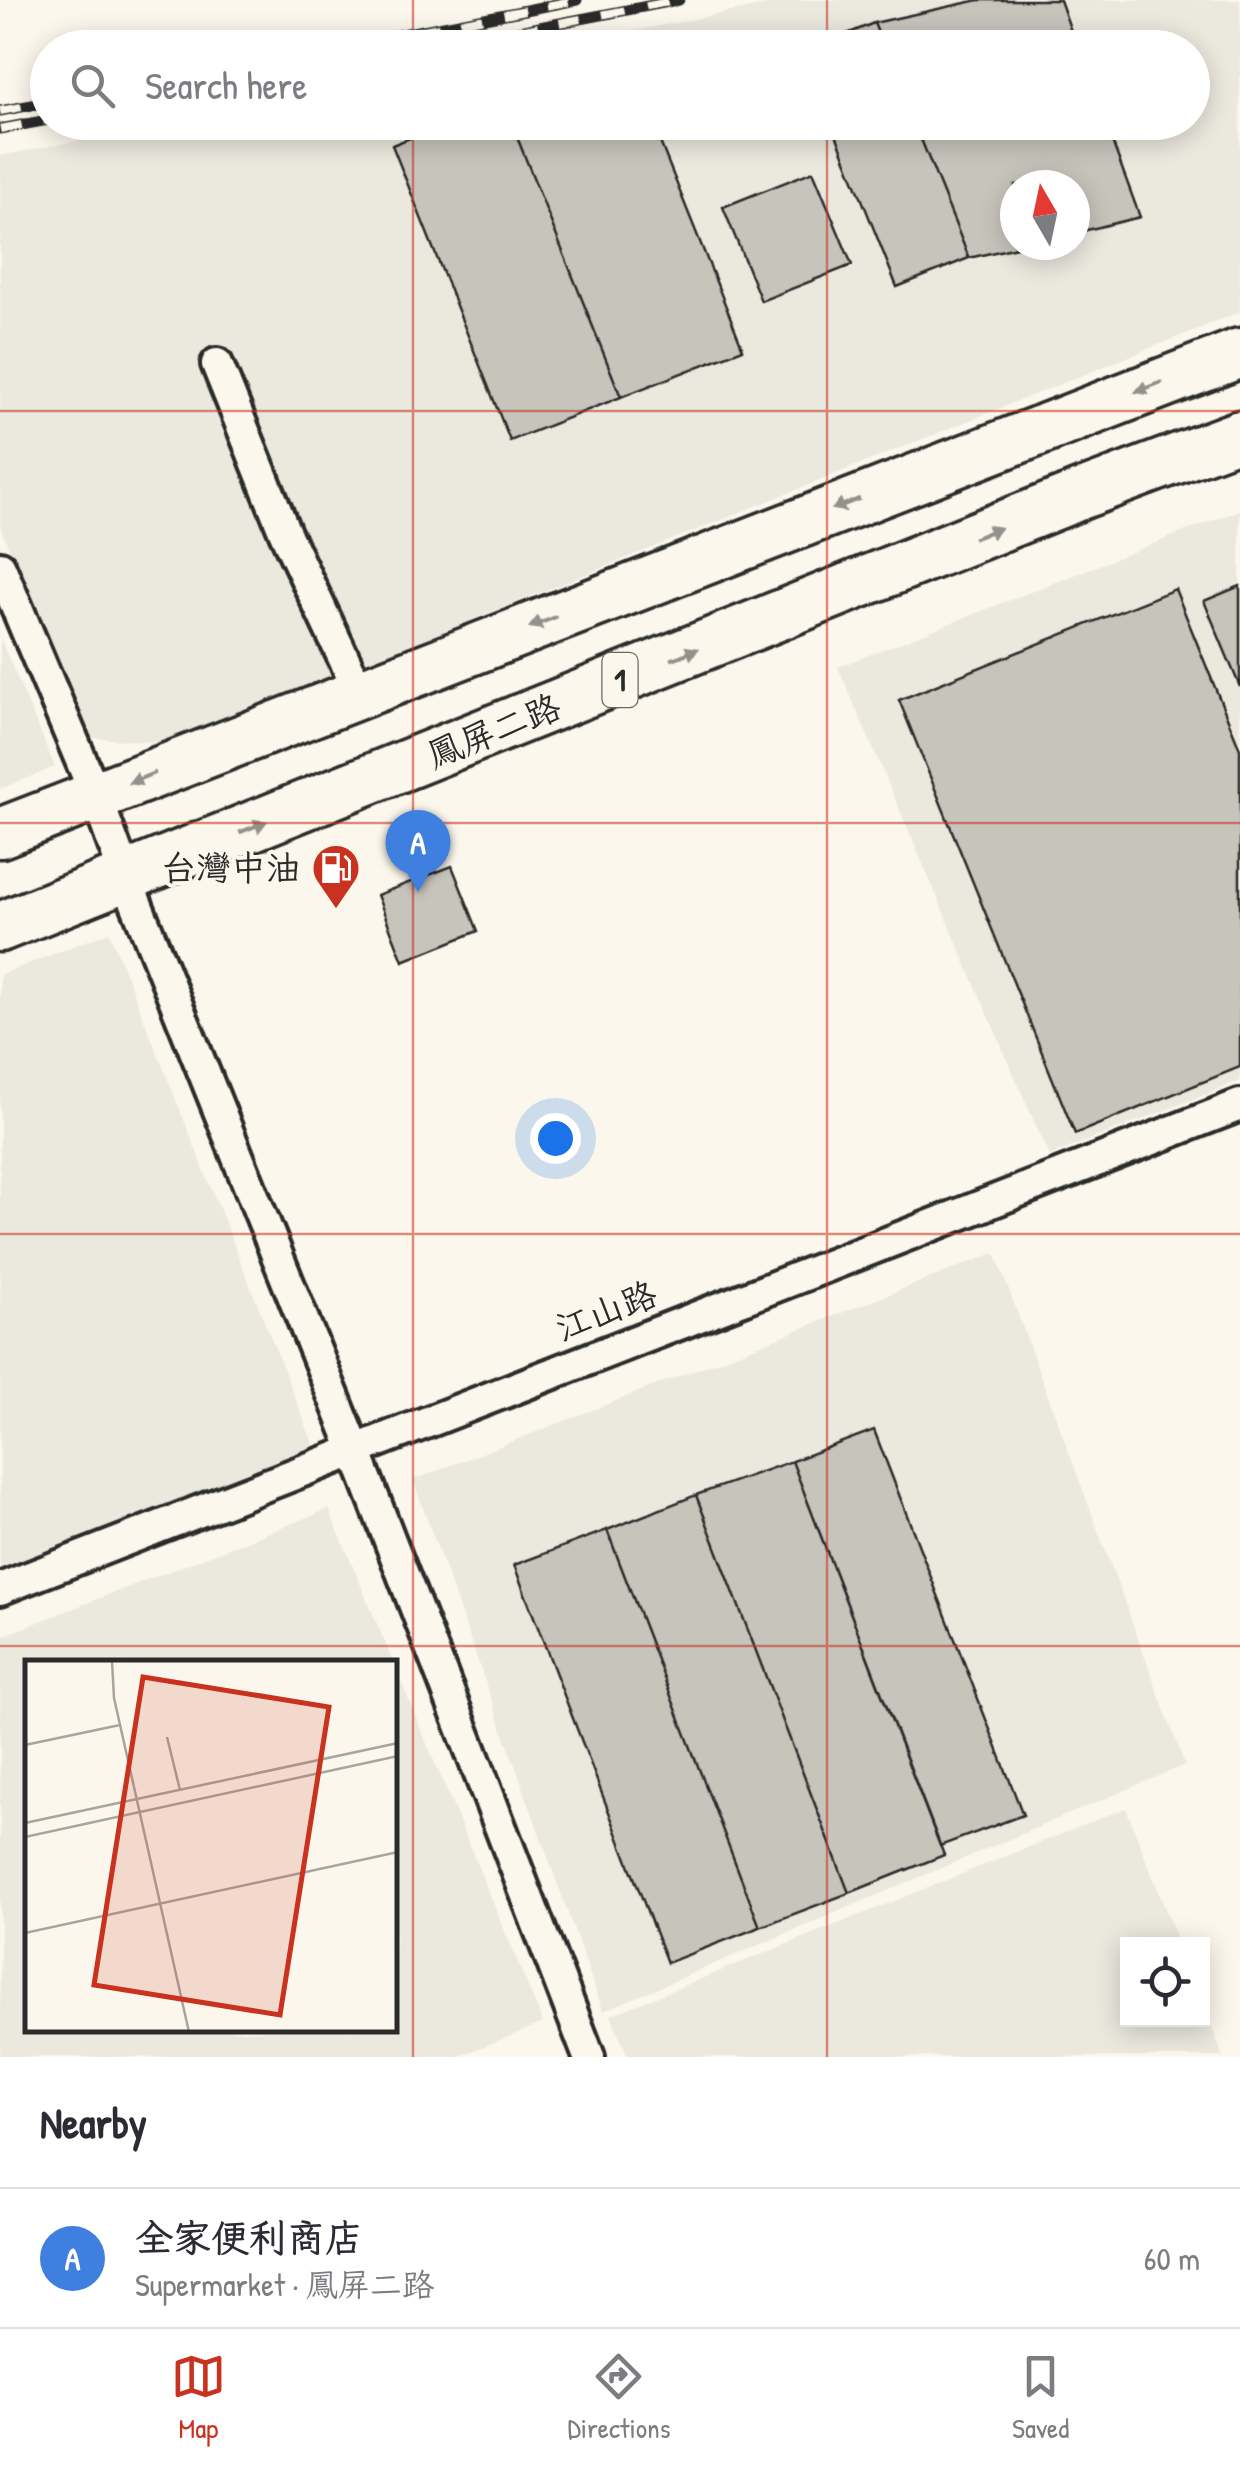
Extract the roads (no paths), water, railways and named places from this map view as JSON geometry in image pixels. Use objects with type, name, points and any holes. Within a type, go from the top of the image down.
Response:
[{"type":"main road","name":"1","points":[[0,833],[1240,353]]},
{"type":"main road","points":[[1058,422],[1086,493]]},
{"type":"main road","name":"鳳屏二路","points":[[0,928],[1240,435]]},
{"type":"street","points":[[217,364],[285,533],[360,692]]},
{"type":"street","points":[[0,567],[96,796],[355,1450],[589,2057]]},
{"type":"street","name":"江山路","points":[[0,1589],[1240,1105]]},
{"type":"railway","points":[[423,30],[577,0]]},
{"type":"railway","points":[[523,30],[679,0]]},
{"type":"railway","points":[[0,111],[30,105]]},
{"type":"railway","points":[[0,129],[30,123]]},
{"type":"place","name":"全家便利商店","points":[[418,892]]},
{"type":"place","name":"台灣中油","points":[[336,910]]}]
